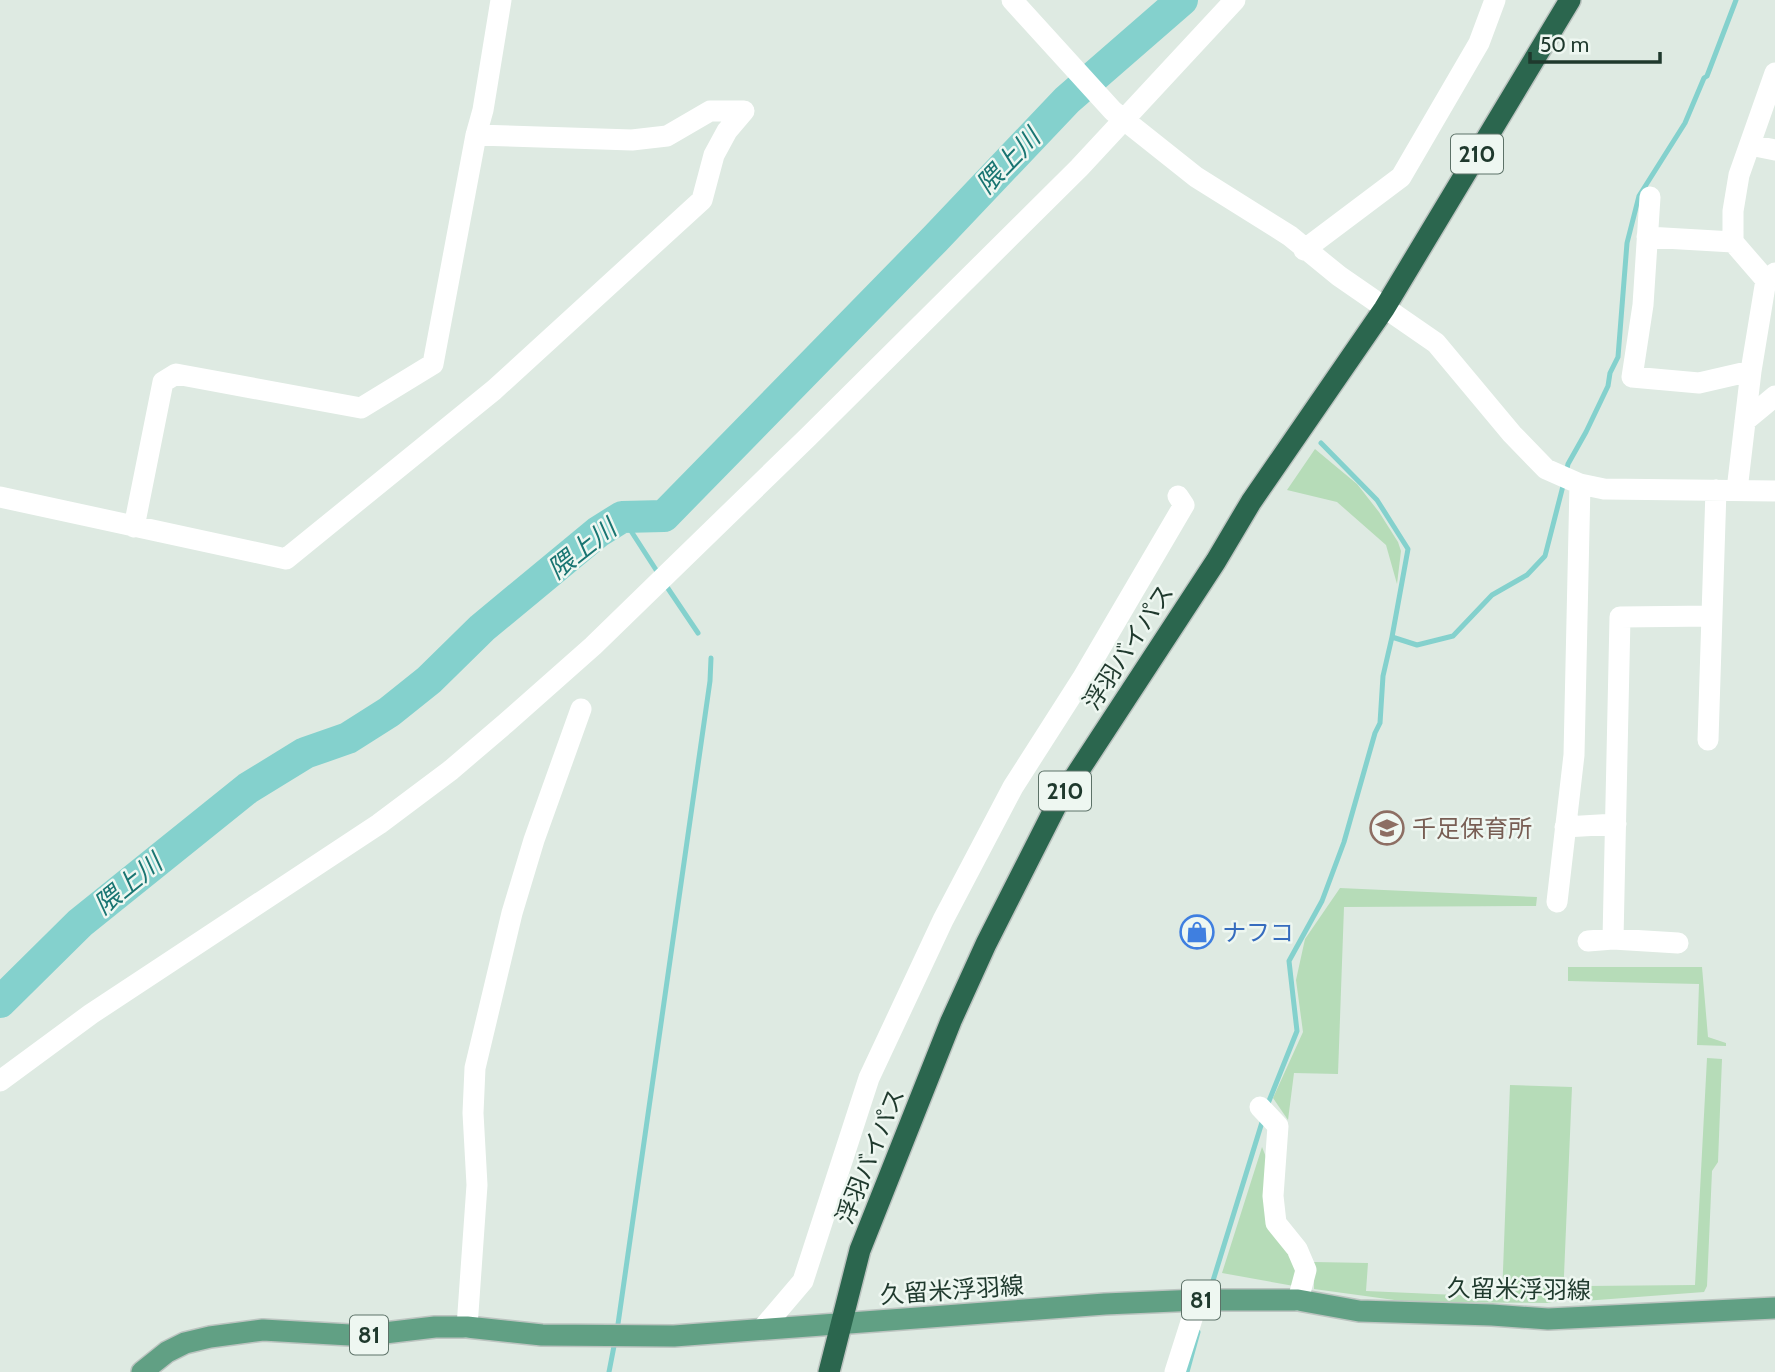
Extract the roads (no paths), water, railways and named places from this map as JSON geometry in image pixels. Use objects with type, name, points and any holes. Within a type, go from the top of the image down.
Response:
[{"type":"highway","name":"浮羽バイパス","points":[[829,1372],[860,1250],[951,1021],[986,944],[1057,804],[1216,561],[1251,502],[1384,309],[1570,0]]},
{"type":"main road","name":"久留米浮羽線","points":[[148,1370],[167,1352],[185,1343],[235,1333],[290,1330],[376,1335],[435,1327],[467,1327],[542,1335],[674,1336],[1105,1304],[1198,1300],[1298,1300],[1359,1311],[1548,1319],[1775,1308]]},
{"type":"street","points":[[134,527],[163,382],[176,374],[361,408],[433,364],[483,110],[501,0]]},
{"type":"street","points":[[1013,0],[1118,115],[1196,177],[1281,230],[1384,309],[1420,330],[1436,343],[1520,443],[1546,469],[1580,484],[1622,490],[1775,491]]},
{"type":"street","points":[[0,1081],[91,1014],[379,824],[460,762],[593,646],[1070,177],[1118,115],[1235,0]]},
{"type":"street","points":[[1304,250],[1401,177],[1479,43],[1495,0]]},
{"type":"street","points":[[1733,242],[1733,211],[1739,175],[1775,73]]},
{"type":"street","points":[[0,497],[286,559],[494,390],[702,200],[714,155],[727,131],[744,111],[710,111],[667,136],[632,140],[476,135]]},
{"type":"street","points":[[1750,145],[1775,150]]},
{"type":"street","points":[[1650,197],[1643,305],[1632,377],[1699,383],[1751,371]]},
{"type":"street","points":[[1647,237],[1733,242],[1771,276],[1751,371],[1745,421],[1727,490],[1712,616],[1708,740]]},
{"type":"street","points":[[1745,421],[1775,396]]},
{"type":"street","points":[[1556,902],[1574,755],[1580,484]]},
{"type":"street","points":[[763,1328],[803,1282],[869,1078],[943,920],[1013,787],[1096,655],[1184,505],[1178,496]]},
{"type":"street","points":[[1613,939],[1620,617],[1712,616]]},
{"type":"street","points":[[467,1327],[477,1196],[473,1113],[475,1068],[512,913],[534,840],[581,709]]},
{"type":"street","points":[[1565,827],[1616,824]]},
{"type":"street","points":[[1588,941],[1613,939],[1678,943]]},
{"type":"street","points":[[1266,1113],[1278,1126],[1273,1196],[1276,1223],[1297,1249],[1306,1270],[1298,1300]]},
{"type":"street","points":[[1175,1372],[1198,1300]]},
{"type":"waterway","name":"隈上川","points":[[0,1002],[80,923],[248,788],[305,753],[348,738],[389,712],[429,680],[482,628],[598,532],[622,517],[664,516],[1067,100],[1182,0]]},
{"type":"waterway","points":[[1566,473],[1568,464],[1608,386],[1610,373],[1618,357],[1627,243],[1639,196],[1685,123],[1707,76],[1736,0]]},
{"type":"waterway","points":[[1321,443],[1377,500],[1408,549],[1392,637]]},
{"type":"waterway","points":[[1267,1106],[1297,1031],[1289,961],[1322,901],[1344,842],[1380,723],[1383,676],[1392,637],[1417,645],[1453,636],[1492,595],[1527,575],[1545,556],[1564,482]]},
{"type":"waterway","points":[[622,517],[660,576]]},
{"type":"waterway","points":[[665,584],[698,633]]},
{"type":"waterway","points":[[617,1331],[710,681],[711,658]]},
{"type":"waterway","points":[[1212,1284],[1263,1119]]},
{"type":"waterway","points":[[1187,1372],[1198,1332]]},
{"type":"waterway","points":[[609,1372],[615,1341]]},
{"type":"place","name":"千足保育所","points":[[1387,828]]},
{"type":"place","name":"ナフコ","points":[[1197,932]]}]
